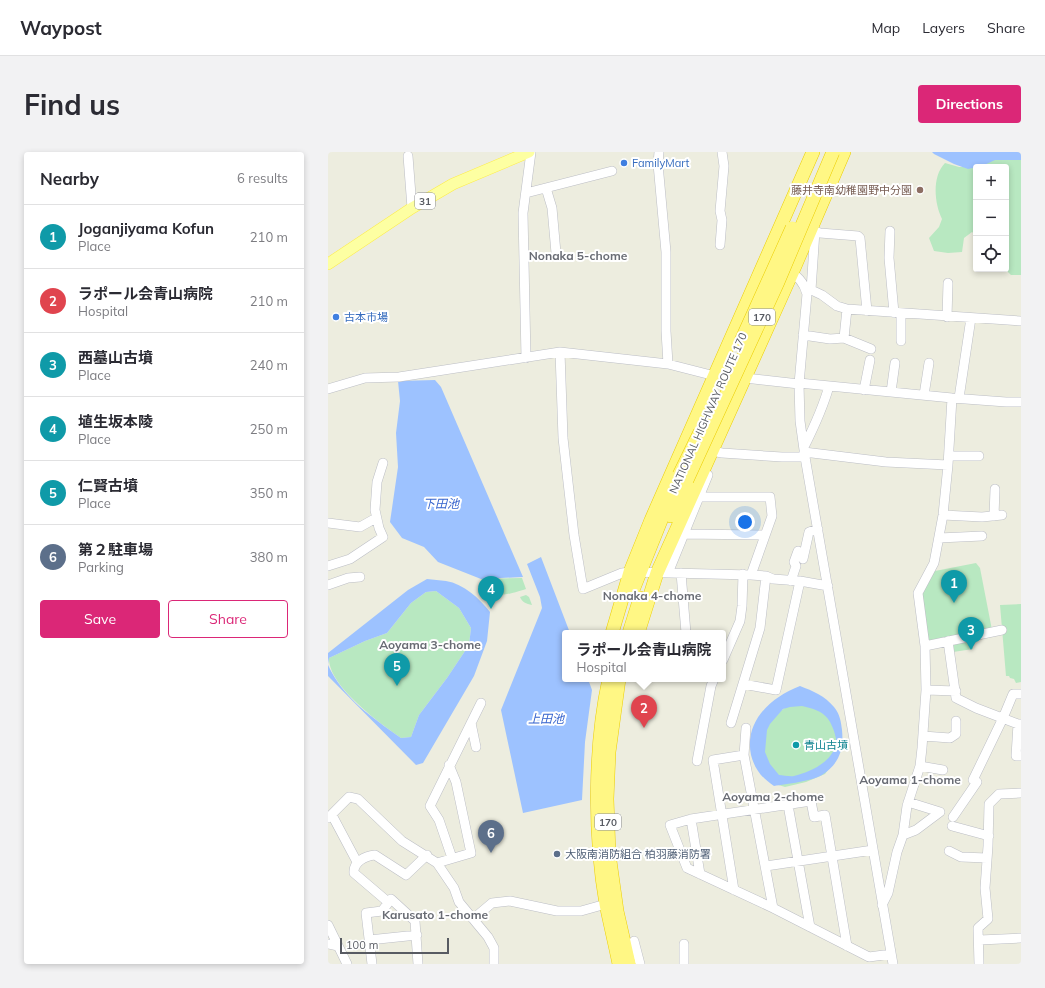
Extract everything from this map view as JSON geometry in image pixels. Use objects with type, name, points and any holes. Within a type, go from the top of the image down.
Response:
[{"type":"highway","points":[[639,630],[649,572],[651,520],[813,152]]},
{"type":"highway","name":"NATIONAL HIGHWAY ROUTE 170","points":[[630,630],[683,478],[824,152]]},
{"type":"highway","name":"NATIONAL HIGHWAY ROUTE 170","points":[[683,478],[778,282],[833,152]]},
{"type":"highway","points":[[614,630],[649,572],[712,451],[792,273],[813,230],[844,152]]},
{"type":"highway","name":"NATIONAL HIGHWAY ROUTE 170","points":[[621,630],[622,622],[649,572]]},
{"type":"highway","points":[[604,682],[606,694]]},
{"type":"highway","name":"170","points":[[608,682],[599,751],[598,799],[600,855],[606,904],[619,964]]},
{"type":"highway","name":"170","points":[[618,682],[609,752],[607,799],[609,854],[617,911],[629,964]]},
{"type":"highway","points":[[614,709],[624,682]]},
{"type":"main road","name":"31","points":[[328,264],[412,208],[453,184],[530,152]]},
{"type":"street","points":[[526,358],[523,213],[530,152]]},
{"type":"street","points":[[659,152],[658,164],[666,252],[666,331],[668,364]]},
{"type":"street","points":[[720,245],[722,220],[720,211],[724,166],[722,152]]},
{"type":"street","points":[[408,156],[412,208]]},
{"type":"street","points":[[526,192],[612,171]]},
{"type":"street","points":[[546,188],[552,208],[556,253]]},
{"type":"street","points":[[867,311],[860,238],[858,236],[820,233],[813,230],[799,384],[800,421],[804,452],[892,964]]},
{"type":"street","points":[[890,231],[889,258],[901,341]]},
{"type":"street","points":[[765,261],[792,273],[808,288],[822,295],[836,306],[847,309],[1021,321]]},
{"type":"street","points":[[947,317],[948,283]]},
{"type":"street","points":[[844,338],[847,309]]},
{"type":"street","points":[[882,905],[888,893],[897,852],[903,835],[908,802],[920,766],[926,690],[925,646],[918,593],[934,563],[939,538],[956,398],[971,318]]},
{"type":"street","points":[[803,336],[830,339],[844,338],[871,350]]},
{"type":"street","points":[[560,352],[563,438],[574,535],[583,588],[622,573],[649,572],[747,574],[828,586]]},
{"type":"street","points":[[328,389],[365,378],[399,377],[560,352],[668,364],[715,376],[956,398],[1021,402]]},
{"type":"street","points":[[864,390],[870,360]]},
{"type":"street","points":[[891,392],[895,363]]},
{"type":"street","points":[[924,395],[929,363]]},
{"type":"street","points":[[804,452],[819,418],[829,386]]},
{"type":"street","points":[[712,451],[782,457],[804,452],[886,462],[949,461],[979,456]]},
{"type":"street","points":[[328,566],[350,559],[383,537],[376,518],[375,510],[377,482],[383,463]]},
{"type":"street","points":[[649,572],[683,534],[712,466],[706,463]]},
{"type":"street","points":[[943,515],[982,517],[998,515],[995,489]]},
{"type":"street","points":[[699,496],[770,497],[772,516],[747,574],[740,621],[726,653]]},
{"type":"street","points":[[328,523],[360,527],[376,518]]},
{"type":"street","points":[[803,559],[808,532],[818,529]]},
{"type":"street","points":[[683,534],[765,535]]},
{"type":"street","points":[[939,538],[982,536]]},
{"type":"street","points":[[743,684],[776,690],[796,581],[796,566],[794,562],[798,551]]},
{"type":"street","points":[[681,573],[686,630]]},
{"type":"street","points":[[732,723],[760,628],[766,576]]},
{"type":"street","points":[[328,585],[348,578],[360,577]]},
{"type":"street","points":[[925,646],[948,641],[976,641],[1002,630]]},
{"type":"street","points":[[948,641],[956,698],[976,708],[1019,724],[1016,756],[1021,756]]},
{"type":"street","points":[[697,761],[713,682]]},
{"type":"street","points":[[926,690],[956,691]]},
{"type":"street","points":[[989,836],[953,822],[977,782],[973,780],[1013,694],[1021,694]]},
{"type":"street","points":[[452,858],[439,820],[430,806],[480,703]]},
{"type":"street","points":[[923,736],[950,738],[956,734],[956,721]]},
{"type":"street","points":[[471,723],[476,747]]},
{"type":"street","points":[[746,728],[744,755],[773,908]]},
{"type":"street","points":[[734,890],[713,760],[744,755]]},
{"type":"street","points":[[437,863],[471,853],[456,782],[450,765]]},
{"type":"street","points":[[920,766],[943,770]]},
{"type":"street","points":[[979,964],[980,940],[978,928],[988,919],[985,888],[988,858],[989,804],[999,794],[1021,793]]},
{"type":"street","points":[[357,862],[330,816],[349,797],[358,799],[402,841],[427,855],[437,863],[454,888],[459,902],[488,937],[494,948],[494,964]]},
{"type":"street","points":[[847,946],[825,815],[814,817],[811,802],[722,814],[670,825],[687,868],[773,908],[847,946],[869,957],[891,954]]},
{"type":"street","points":[[903,835],[916,830],[940,812],[908,802]]},
{"type":"street","points":[[788,805],[810,927]]},
{"type":"street","points":[[691,820],[700,874]]},
{"type":"street","points":[[766,866],[872,850]]},
{"type":"street","points":[[949,851],[961,857],[988,858]]},
{"type":"street","points":[[388,902],[354,873],[354,867],[357,862],[369,855],[375,855],[406,876],[427,855]]},
{"type":"street","points":[[372,964],[366,913],[382,911],[391,899],[415,921],[418,964]]},
{"type":"street","points":[[473,919],[492,903],[510,901],[557,911],[581,911],[606,904]]},
{"type":"street","points":[[328,925],[347,964]]},
{"type":"street","points":[[369,940],[417,935]]},
{"type":"street","points":[[980,940],[1021,938]]},
{"type":"street","points":[[634,941],[640,964]]},
{"type":"street","points":[[328,944],[338,946]]},
{"type":"street","points":[[684,944],[684,964]]},
{"type":"green space","points":[[1021,157],[1021,275],[1011,275],[1008,272],[1009,164],[983,164],[996,158]]},
{"type":"green space","points":[[945,163],[959,167],[973,167],[973,233],[964,238],[962,252],[948,253],[934,251],[929,238],[939,227],[942,219],[939,213],[936,198],[936,182],[941,168]]},
{"type":"green space","points":[[976,563],[980,568],[992,630],[931,642],[928,640],[921,596],[932,572]]},
{"type":"green space","points":[[522,578],[526,589],[505,594],[497,593],[481,579]]},
{"type":"green space","points":[[436,591],[459,608],[471,628],[469,645],[447,678],[419,715],[411,737],[401,738],[369,714],[346,692],[331,669],[329,658],[365,641],[387,633],[411,603],[426,592]]},
{"type":"green space","points":[[526,595],[529,597],[532,605],[521,599],[520,597]]},
{"type":"green space","points":[[1021,604],[1021,682],[1016,683],[1014,679],[1006,676],[1000,605]]},
{"type":"green space","points":[[973,642],[973,649],[953,652],[952,646],[954,643]]},
{"type":"green space","points":[[792,703],[825,709],[834,723],[837,741],[836,759],[825,774],[806,782],[785,787],[772,783],[763,767],[766,721]]},
{"type":"water","points":[[932,152],[1021,152],[1021,160],[995,160],[986,164],[973,164],[973,168],[968,169]]},
{"type":"water","name":"下田池","points":[[435,380],[441,387],[523,577],[481,579],[438,562],[424,547],[402,538],[390,522],[398,467],[396,433],[400,401],[398,381]]},
{"type":"water","name":"上田池","points":[[541,557],[569,630],[562,630],[562,682],[589,682],[592,690],[585,742],[582,800],[523,813],[501,710],[542,608],[540,597],[527,564]]},
{"type":"water","points":[[427,579],[446,581],[465,588],[471,592],[490,612],[487,641],[474,676],[423,763],[416,765],[328,676],[328,665],[342,688],[370,715],[401,738],[411,737],[419,715],[447,678],[469,645],[471,628],[459,608],[436,591],[426,592],[411,603],[387,633],[365,641],[329,658],[328,664],[328,653],[408,590]]},
{"type":"water","points":[[800,686],[818,694],[830,703],[838,712],[840,718],[842,744],[839,756],[833,766],[822,775],[806,781],[774,786],[766,780],[755,765],[751,755],[750,743],[752,731],[762,712],[779,697]],"holes":[[[802,706],[822,713],[829,720],[836,739],[834,750],[826,761],[814,769],[794,776],[779,775],[770,764],[765,752],[767,730],[770,724],[783,709]]]},
{"type":"place","name":"FamilyMart","points":[[624,163]]},
{"type":"place","name":"藤井寺南幼稚園野中分園","points":[[920,190]]},
{"type":"place","name":"古本市場","points":[[336,317]]},
{"type":"place","name":"Joganjiyama Kofun","points":[[954,603]]},
{"type":"place","name":"埴生坂本陵","points":[[491,609]]},
{"type":"place","name":"西墓山古墳","points":[[971,650]]},
{"type":"place","name":"仁賢古墳","points":[[397,686]]},
{"type":"place","name":"ラポール会青山病院","points":[[644,728]]},
{"type":"place","name":"青山古墳","points":[[796,745]]},
{"type":"place","name":"第２駐車場","points":[[491,853]]},
{"type":"place","name":"大阪南消防組合 柏羽藤消防署","points":[[557,854]]},
{"type":"district","name":"Nonaka 5-chome","points":[[578,255]]},
{"type":"district","name":"Nonaka 4-chome","points":[[652,595]]},
{"type":"district","name":"Aoyama 3-chome","points":[[430,644]]},
{"type":"district","name":"Aoyama 1-chome","points":[[910,779]]},
{"type":"district","name":"Aoyama 2-chome","points":[[773,796]]},
{"type":"district","name":"Karusato 1-chome","points":[[435,914]]}]
